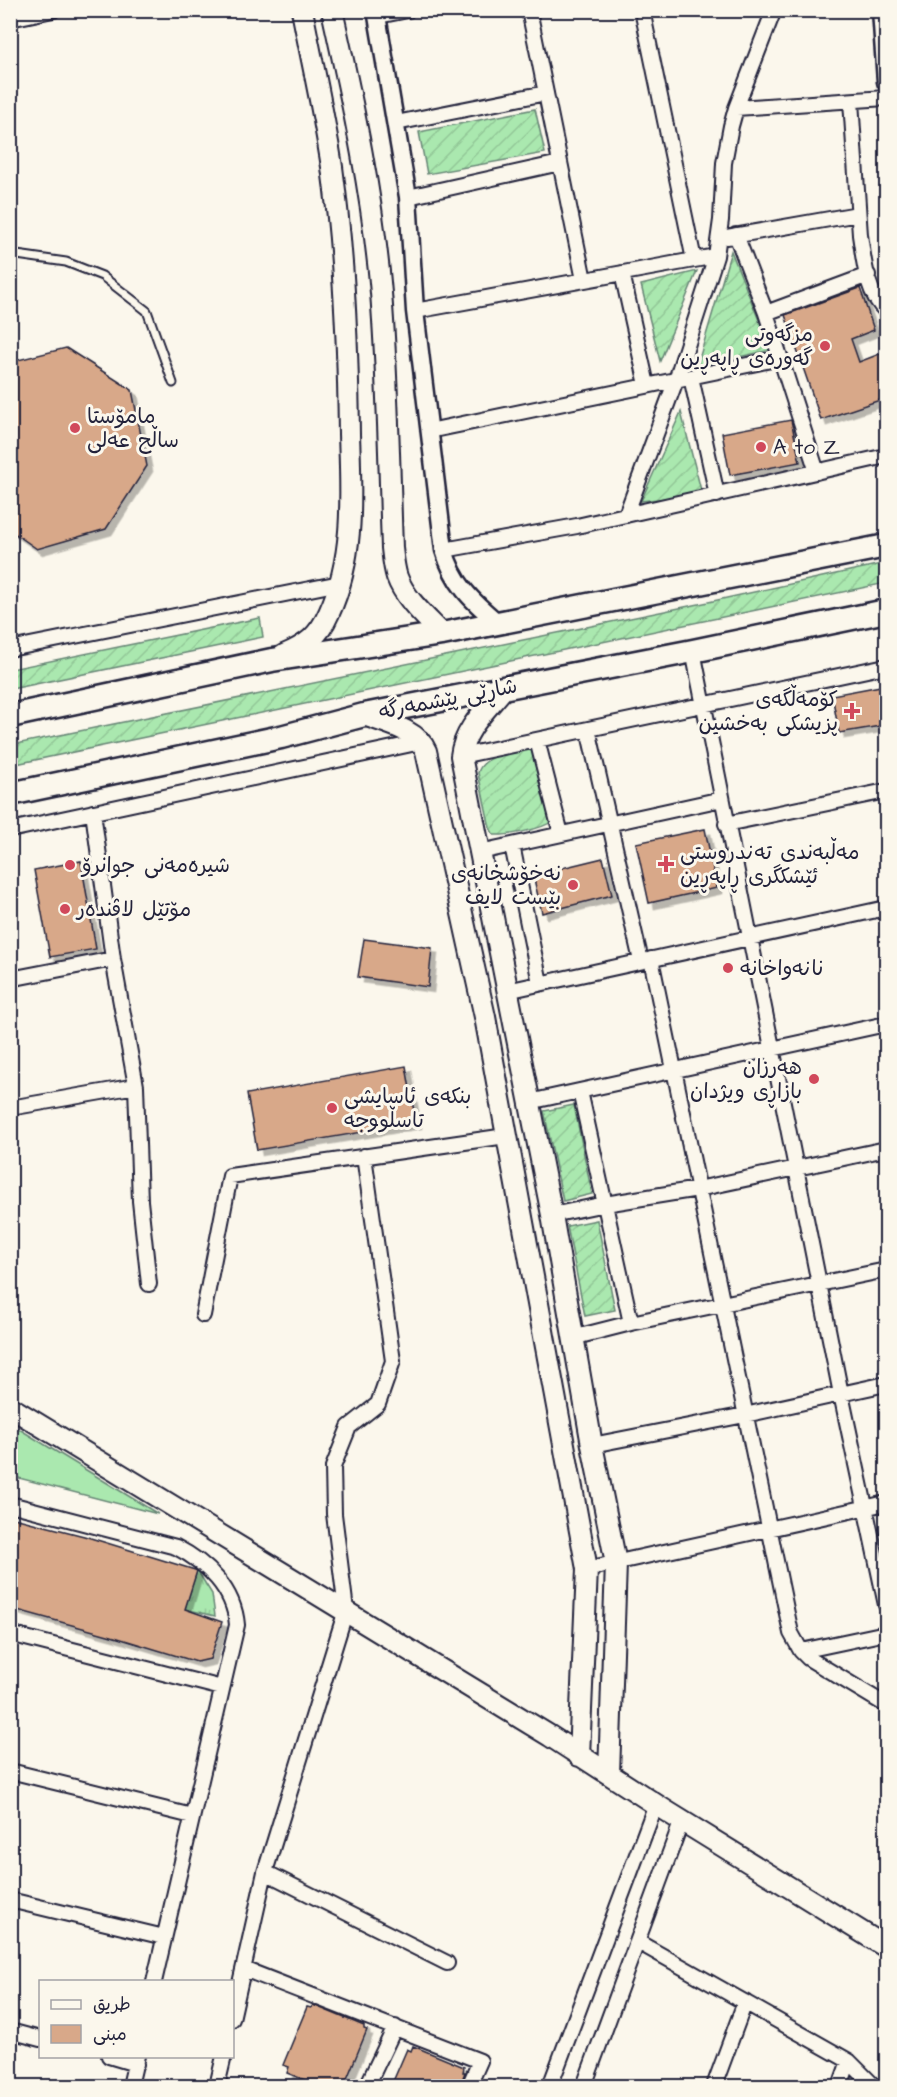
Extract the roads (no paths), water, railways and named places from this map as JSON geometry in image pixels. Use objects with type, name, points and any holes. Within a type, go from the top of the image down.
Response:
[{"type":"highway","points":[[10,716],[272,660],[442,634],[886,546]]},
{"type":"highway","name":"شاڕێی پێشمەرگە","points":[[10,794],[281,737],[364,715],[886,611]]},
{"type":"main road","points":[[272,660],[305,645],[317,634],[329,614],[348,548],[350,481],[347,354],[337,213],[331,165],[302,10]]},
{"type":"main road","points":[[332,10],[353,104],[372,209],[381,294],[392,548],[397,576],[403,588],[442,634]]},
{"type":"main road","points":[[337,213],[372,209]]},
{"type":"main road","points":[[503,689],[465,738],[461,756],[552,1215],[572,1338],[616,1563],[609,1774]]},
{"type":"main road","points":[[364,715],[410,733],[421,742],[428,757],[485,1017],[587,1569],[579,1756]]},
{"type":"main road","points":[[10,1407],[346,1610],[886,1947]]},
{"type":"street","points":[[10,19],[53,10]]},
{"type":"street","points":[[408,10],[377,14],[408,197],[415,311],[444,550],[449,566],[465,593],[497,622]]},
{"type":"street","points":[[529,10],[584,280]]},
{"type":"street","points":[[642,10],[694,260]]},
{"type":"street","points":[[626,515],[676,380],[716,256],[724,164],[736,108],[774,10]]},
{"type":"street","points":[[881,10],[886,75]]},
{"type":"street","points":[[396,123],[546,93]]},
{"type":"street","points":[[736,108],[886,98]]},
{"type":"street","points":[[851,101],[858,214],[868,275],[875,298],[886,311]]},
{"type":"street","points":[[408,197],[560,163]]},
{"type":"street","points":[[719,238],[858,214]]},
{"type":"street","points":[[735,236],[766,313],[818,472]]},
{"type":"street","points":[[415,311],[716,256]]},
{"type":"street","points":[[622,273],[647,386]]},
{"type":"street","points":[[766,313],[868,275]]},
{"type":"street","points":[[429,430],[781,358]]},
{"type":"street","points":[[691,377],[717,495]]},
{"type":"street","points":[[444,550],[532,535],[886,456]]},
{"type":"street","points":[[10,649],[340,582]]},
{"type":"street","points":[[693,651],[795,1169],[886,1605]]},
{"type":"street","points":[[461,756],[886,666]]},
{"type":"street","points":[[588,729],[609,823],[674,1071],[791,1633],[801,1651],[816,1664],[886,1705]]},
{"type":"street","points":[[537,740],[561,834]]},
{"type":"street","points":[[10,830],[421,742]]},
{"type":"street","points":[[726,824],[886,790]]},
{"type":"street","points":[[480,852],[722,800]]},
{"type":"street","points":[[93,812],[113,959],[136,1086],[140,1201],[149,1284]]},
{"type":"street","points":[[512,844],[540,983]]},
{"type":"street","points":[[507,991],[749,936],[886,908]]},
{"type":"street","points":[[10,979],[113,959]]},
{"type":"street","points":[[530,1102],[886,1024]]},
{"type":"street","points":[[10,1108],[136,1086]]},
{"type":"street","points":[[580,1091],[631,1323]]},
{"type":"street","points":[[203,1315],[230,1176],[507,1136]]},
{"type":"street","points":[[552,1215],[698,1189],[886,1149]]},
{"type":"street","points":[[234,2011],[265,1872],[346,1610],[334,1514],[333,1467],[349,1427],[378,1404],[393,1361],[364,1156]]},
{"type":"street","points":[[572,1338],[631,1323],[722,1306],[886,1270]]},
{"type":"street","points":[[592,1445],[886,1384]]},
{"type":"street","points":[[587,1569],[886,1503]]},
{"type":"street","points":[[10,1504],[176,1547],[198,1561],[226,1589],[236,1615],[237,1625],[154,1980]]},
{"type":"street","points":[[801,1651],[886,1633]]},
{"type":"street","points":[[10,1634],[222,1688]]},
{"type":"street","points":[[10,1771],[192,1816]]},
{"type":"street","points":[[550,2086],[656,1804]]},
{"type":"street","points":[[584,2086],[682,1820]]},
{"type":"street","points":[[265,1872],[447,1963]]},
{"type":"street","points":[[10,1900],[164,1937]]},
{"type":"street","points":[[638,1942],[849,2061],[874,2086]]},
{"type":"street","points":[[244,1969],[480,2061],[469,2086]]},
{"type":"street","points":[[714,2086],[745,2002]]},
{"type":"street","points":[[367,2086],[394,2027]]},
{"type":"street","points":[[10,2031],[39,2039]]},
{"type":"street","points":[[220,2086],[224,2058]]},
{"type":"street","points":[[130,2086],[136,2060]]},
{"type":"street","points":[[840,2086],[849,2061]]},
{"type":"lane","points":[[10,254],[66,262],[102,276],[147,311],[173,383]]},
{"type":"place","name":"مزگەوتی گەورەی ڕاپەڕین","points":[[825,346]]},
{"type":"place","name":"مامۆستا ساڵح عەلی","points":[[75,428]]},
{"type":"place","name":"A to Z","points":[[761,447]]},
{"type":"place","name":"کۆمەڵگەی پزیشکی بەخشین","points":[[852,711]]},
{"type":"place","name":"مەڵبەندی تەندروستی ئێشکگری ڕاپەڕین","points":[[666,864]]},
{"type":"place","name":"شیرەمەنی جوانرۆ","points":[[70,865]]},
{"type":"place","name":"نەخۆشخانەی بێست لایف","points":[[573,885]]},
{"type":"place","name":"مۆتێل لاڤندەر","points":[[65,909]]},
{"type":"place","name":"نانەواخانە","points":[[728,968]]},
{"type":"place","name":"ھەرزان بازاڕی ویژدان","points":[[814,1079]]},
{"type":"place","name":"بنکەی ئاسایشی تاسڵووجە","points":[[332,1108]]}]
